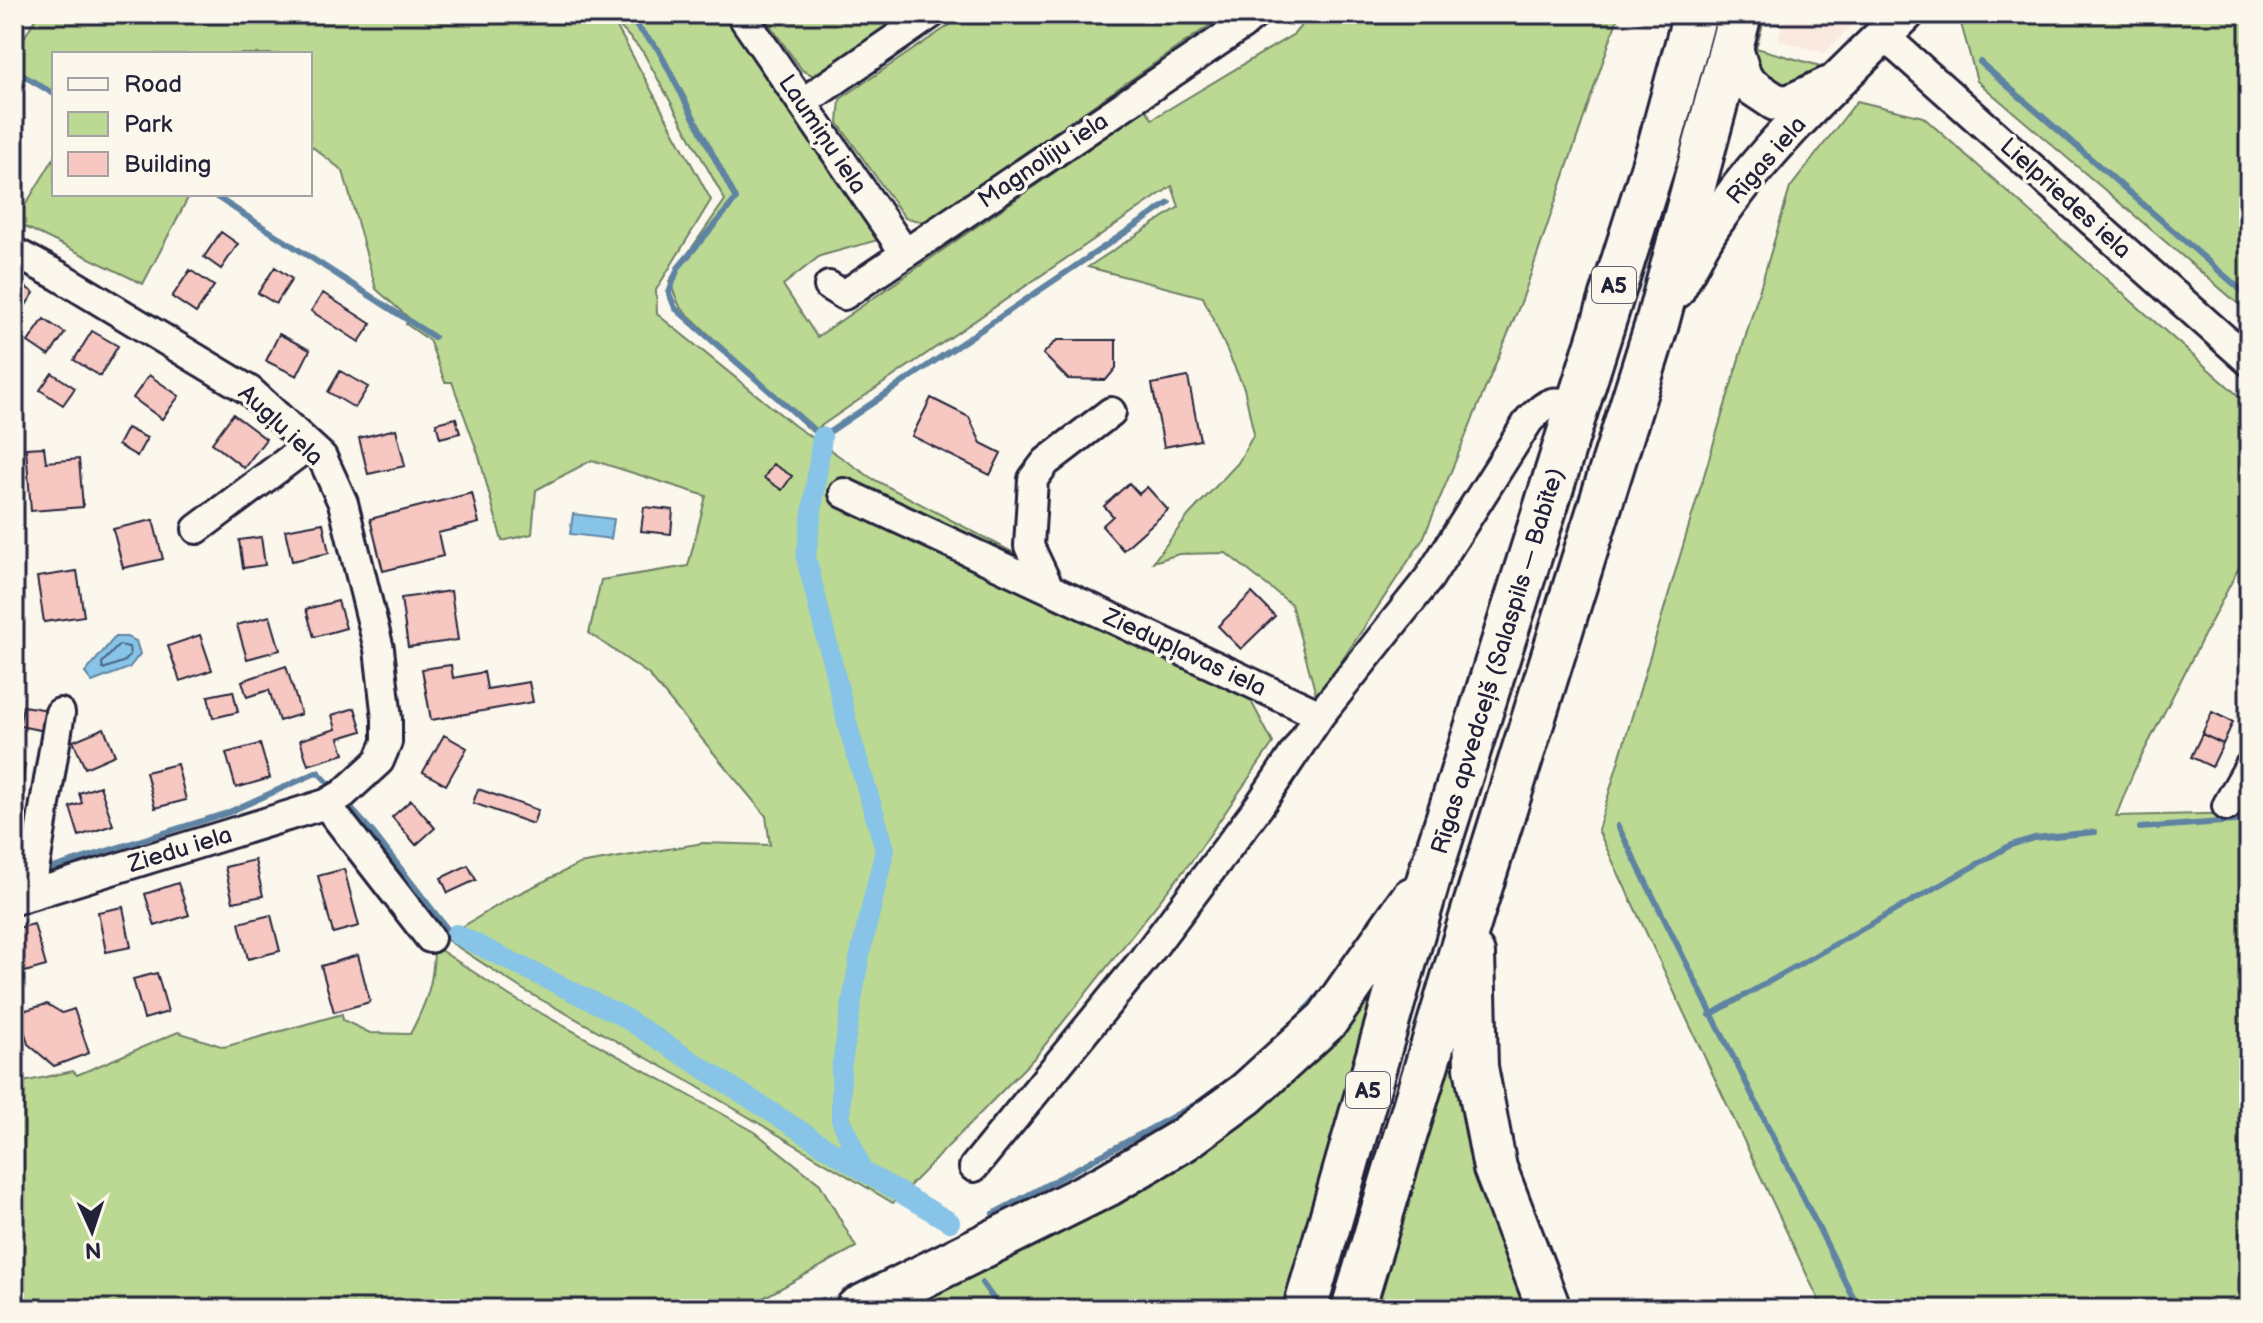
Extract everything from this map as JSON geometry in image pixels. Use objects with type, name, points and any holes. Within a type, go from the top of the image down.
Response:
[{"type":"highway","name":"Rīgas apvedceļš (Salaspils — Babīte)","points":[[1305,1309],[1431,871],[1658,150],[1695,14]]},
{"type":"highway","name":"A5","points":[[1353,1309],[1471,918],[1656,327],[1737,29]]},
{"type":"highway","points":[[857,1309],[1107,1185],[1183,1140],[1246,1094],[1327,1020],[1431,871]]},
{"type":"highway","points":[[1471,918],[1476,1067],[1495,1168],[1549,1309]]},
{"type":"main road","name":"Rīgas iela","points":[[1656,327],[1713,224],[1745,181],[1835,82],[1894,25]]},
{"type":"main road","points":[[1737,29],[1743,77],[1748,84],[1775,102],[1788,104],[1801,100],[1835,82]]},
{"type":"street","name":"Laumiņu iela","points":[[741,14],[905,253]]},
{"type":"street","points":[[802,103],[931,14]]},
{"type":"street","name":"Magnoliju iela","points":[[829,286],[844,295],[1255,14]]},
{"type":"street","name":"Lielpriedes iela","points":[[1894,25],[2249,361]]},
{"type":"street","name":"Augļu iela","points":[[14,252],[250,391],[322,457],[343,503],[379,649],[387,719],[387,742],[379,761],[334,799]]},
{"type":"street","points":[[974,1167],[1143,960],[1259,806],[1320,715],[1429,578],[1529,420],[1548,403],[1562,402],[1575,407]]},
{"type":"street","points":[[1049,588],[1029,546],[1033,479],[1046,462],[1111,412]]},
{"type":"street","points":[[197,529],[309,445]]},
{"type":"street","name":"Ziedupļavas iela","points":[[844,493],[1320,715]]},
{"type":"street","points":[[22,897],[60,713]]},
{"type":"street","points":[[2227,806],[2249,767]]},
{"type":"street","points":[[334,799],[430,938]]},
{"type":"street","name":"Ziedu iela","points":[[22,897],[334,799]]},
{"type":"shaded area","points":[[1786,14],[1863,14],[1825,53],[1778,40]]},
{"type":"green space","points":[[38,14],[722,14],[878,240],[820,256],[783,285],[817,337],[1146,109],[1152,119],[1294,34],[1311,14],[1619,14],[1522,300],[1423,539],[1317,698],[1291,604],[1226,553],[1179,554],[1153,562],[1189,515],[1238,463],[1254,434],[1244,388],[1203,297],[1088,267],[1179,207],[1172,186],[812,432],[680,307],[669,281],[725,200],[643,52],[612,18],[711,200],[656,290],[657,314],[795,426],[873,479],[1016,554],[1047,606],[1132,642],[1250,699],[1273,743],[1193,859],[1036,1056],[893,1203],[681,1077],[522,989],[444,938],[510,898],[579,864],[703,843],[770,845],[766,816],[648,674],[589,633],[601,580],[688,566],[706,496],[592,460],[536,490],[532,534],[502,541],[479,456],[452,382],[445,382],[429,340],[406,324],[410,319],[376,289],[343,171],[312,147],[312,52],[52,52],[52,94],[14,68],[14,55]]},
{"type":"green space","points":[[762,14],[906,14],[816,77],[802,70]]},
{"type":"green space","points":[[966,14],[1226,14],[925,222],[905,218],[838,123],[840,99]]},
{"type":"green space","points":[[1757,14],[1766,14],[1756,48],[1831,69],[1805,90],[1763,84],[1750,43]]},
{"type":"green space","points":[[1965,14],[2249,14],[2249,313],[1977,81],[1960,20]]},
{"type":"green space","points":[[1857,101],[1923,117],[2249,405],[2249,548],[2134,771],[2116,816],[2249,813],[2249,1309],[1823,1309],[1598,830],[1790,188]]},
{"type":"green space","points":[[52,161],[52,196],[189,196],[143,284],[15,222]]},
{"type":"green space","points":[[434,946],[510,996],[755,1132],[820,1184],[856,1247],[743,1309],[14,1309],[14,1084],[73,1071],[77,1075],[178,1032],[224,1047],[342,1014],[343,1020],[370,1033],[410,1034],[428,992]]},
{"type":"green space","points":[[1371,993],[1373,998],[1281,1309],[886,1309]]},
{"type":"green space","points":[[1463,1011],[1544,1309],[1374,1309]]},
{"type":"water","points":[[573,514],[614,519],[611,539],[570,534]]},
{"type":"water","points":[[115,637],[136,641],[140,654],[129,668],[92,682],[85,673]]},
{"type":"building","points":[[221,232],[238,244],[221,269],[204,257]]},
{"type":"building","points":[[275,267],[292,279],[276,304],[258,293]]},
{"type":"building","points":[[190,270],[214,286],[196,313],[172,297]]},
{"type":"building","points":[[14,279],[34,293],[14,323]]},
{"type":"building","points":[[323,293],[371,324],[359,342],[311,311]]},
{"type":"building","points":[[44,319],[65,333],[49,356],[28,342]]},
{"type":"building","points":[[92,331],[118,346],[100,376],[74,360]]},
{"type":"building","points":[[279,334],[310,350],[297,376],[266,361]]},
{"type":"building","points":[[1057,340],[1116,340],[1116,368],[1106,380],[1068,379],[1043,354]]},
{"type":"building","points":[[340,371],[368,387],[355,408],[328,392]]},
{"type":"building","points":[[52,373],[75,388],[63,405],[40,390]]},
{"type":"building","points":[[149,375],[179,396],[162,419],[133,398]]},
{"type":"building","points":[[1188,377],[1200,440],[1164,447],[1152,384]]},
{"type":"building","points":[[931,398],[969,417],[981,443],[1001,453],[990,475],[912,436]]},
{"type":"building","points":[[233,414],[266,439],[244,468],[212,443]]},
{"type":"building","points":[[456,418],[460,433],[440,438],[436,423]]},
{"type":"building","points":[[127,428],[147,438],[137,456],[118,445]]},
{"type":"building","points":[[396,429],[405,466],[368,474],[359,438]]},
{"type":"building","points":[[44,447],[46,462],[79,459],[83,507],[31,511],[26,448]]},
{"type":"building","points":[[773,464],[792,476],[782,490],[764,478]]},
{"type":"building","points":[[1129,483],[1139,494],[1147,487],[1168,510],[1123,550],[1102,526],[1113,516],[1104,506]]},
{"type":"building","points":[[472,493],[479,523],[438,533],[443,556],[383,571],[370,519]]},
{"type":"building","points":[[644,507],[673,510],[671,534],[641,531]]},
{"type":"building","points":[[153,520],[163,559],[123,568],[113,529]]},
{"type":"building","points":[[323,523],[329,553],[292,561],[285,530]]},
{"type":"building","points":[[261,537],[265,565],[243,568],[239,540]]},
{"type":"building","points":[[77,571],[84,616],[44,622],[37,577]]},
{"type":"building","points":[[451,591],[458,640],[408,647],[401,598]]},
{"type":"building","points":[[1252,593],[1275,616],[1241,649],[1218,626]]},
{"type":"building","points":[[338,601],[346,628],[314,637],[306,609]]},
{"type":"building","points":[[270,616],[280,650],[247,659],[237,625]]},
{"type":"building","points":[[200,635],[212,670],[180,681],[168,646]]},
{"type":"building","points":[[451,665],[453,678],[484,672],[487,689],[529,682],[533,702],[431,720],[422,669]]},
{"type":"building","points":[[286,666],[301,714],[279,721],[269,690],[247,697],[242,681]]},
{"type":"building","points":[[233,691],[238,712],[213,718],[208,696]]},
{"type":"building","points":[[23,706],[49,710],[45,731],[19,726]]},
{"type":"building","points":[[355,708],[362,731],[339,738],[344,754],[308,765],[300,740],[336,729],[332,715]]},
{"type":"building","points":[[2212,712],[2233,722],[2223,744],[2202,734]]},
{"type":"building","points":[[104,728],[115,755],[85,768],[73,741]]},
{"type":"building","points":[[2202,734],[2223,744],[2212,767],[2191,757]]},
{"type":"building","points":[[444,735],[467,748],[446,785],[423,772]]},
{"type":"building","points":[[260,744],[270,778],[236,788],[226,753]]},
{"type":"building","points":[[14,762],[25,764],[22,786],[14,785]]},
{"type":"building","points":[[177,764],[186,800],[155,808],[146,772]]},
{"type":"building","points":[[100,786],[113,825],[79,836],[70,807],[82,803],[79,793]]},
{"type":"building","points":[[478,789],[538,810],[533,824],[473,803]]},
{"type":"building","points":[[411,800],[435,828],[416,845],[392,817]]},
{"type":"building","points":[[255,860],[263,896],[233,902],[225,867]]},
{"type":"building","points":[[468,865],[476,880],[448,893],[441,878]]},
{"type":"building","points":[[344,869],[359,926],[333,933],[318,876]]},
{"type":"building","points":[[178,883],[189,915],[155,926],[145,894]]},
{"type":"building","points":[[123,907],[131,947],[106,952],[98,912]]},
{"type":"building","points":[[271,915],[280,951],[248,959],[239,923]]},
{"type":"building","points":[[34,924],[46,966],[14,975],[14,929]]},
{"type":"building","points":[[358,955],[370,1002],[334,1012],[321,966]]},
{"type":"building","points":[[157,973],[168,1012],[144,1019],[133,979]]},
{"type":"building","points":[[47,1004],[62,1013],[74,1009],[89,1053],[54,1066],[28,1044],[19,1012]]},
{"type":"waterway","points":[[625,14],[658,49],[736,199],[678,268],[669,293],[675,308],[822,437],[1169,203]]},
{"type":"waterway","points":[[1980,62],[2249,297]]},
{"type":"waterway","points":[[14,70],[52,93]]},
{"type":"waterway","points":[[215,196],[434,337]]},
{"type":"waterway","points":[[822,437],[806,557],[850,734],[885,849],[859,959],[841,1069],[841,1119],[863,1171]]},
{"type":"waterway","points":[[40,872],[227,813],[318,772],[335,790]]},
{"type":"waterway","points":[[347,804],[448,930],[456,934]]},
{"type":"waterway","points":[[2140,828],[2249,820]]},
{"type":"waterway","points":[[1618,826],[1859,1309]]},
{"type":"waterway","points":[[1710,1015],[2011,845],[2034,838],[2095,832]]},
{"type":"waterway","points":[[456,934],[622,1016],[863,1171],[950,1222]]},
{"type":"waterway","points":[[1296,1021],[1323,990]]},
{"type":"waterway","points":[[993,1214],[1200,1102],[1240,1072]]},
{"type":"waterway","points":[[982,1283],[1001,1309]]},
{"type":"waterway","points":[[805,1309],[823,1300]]}]
